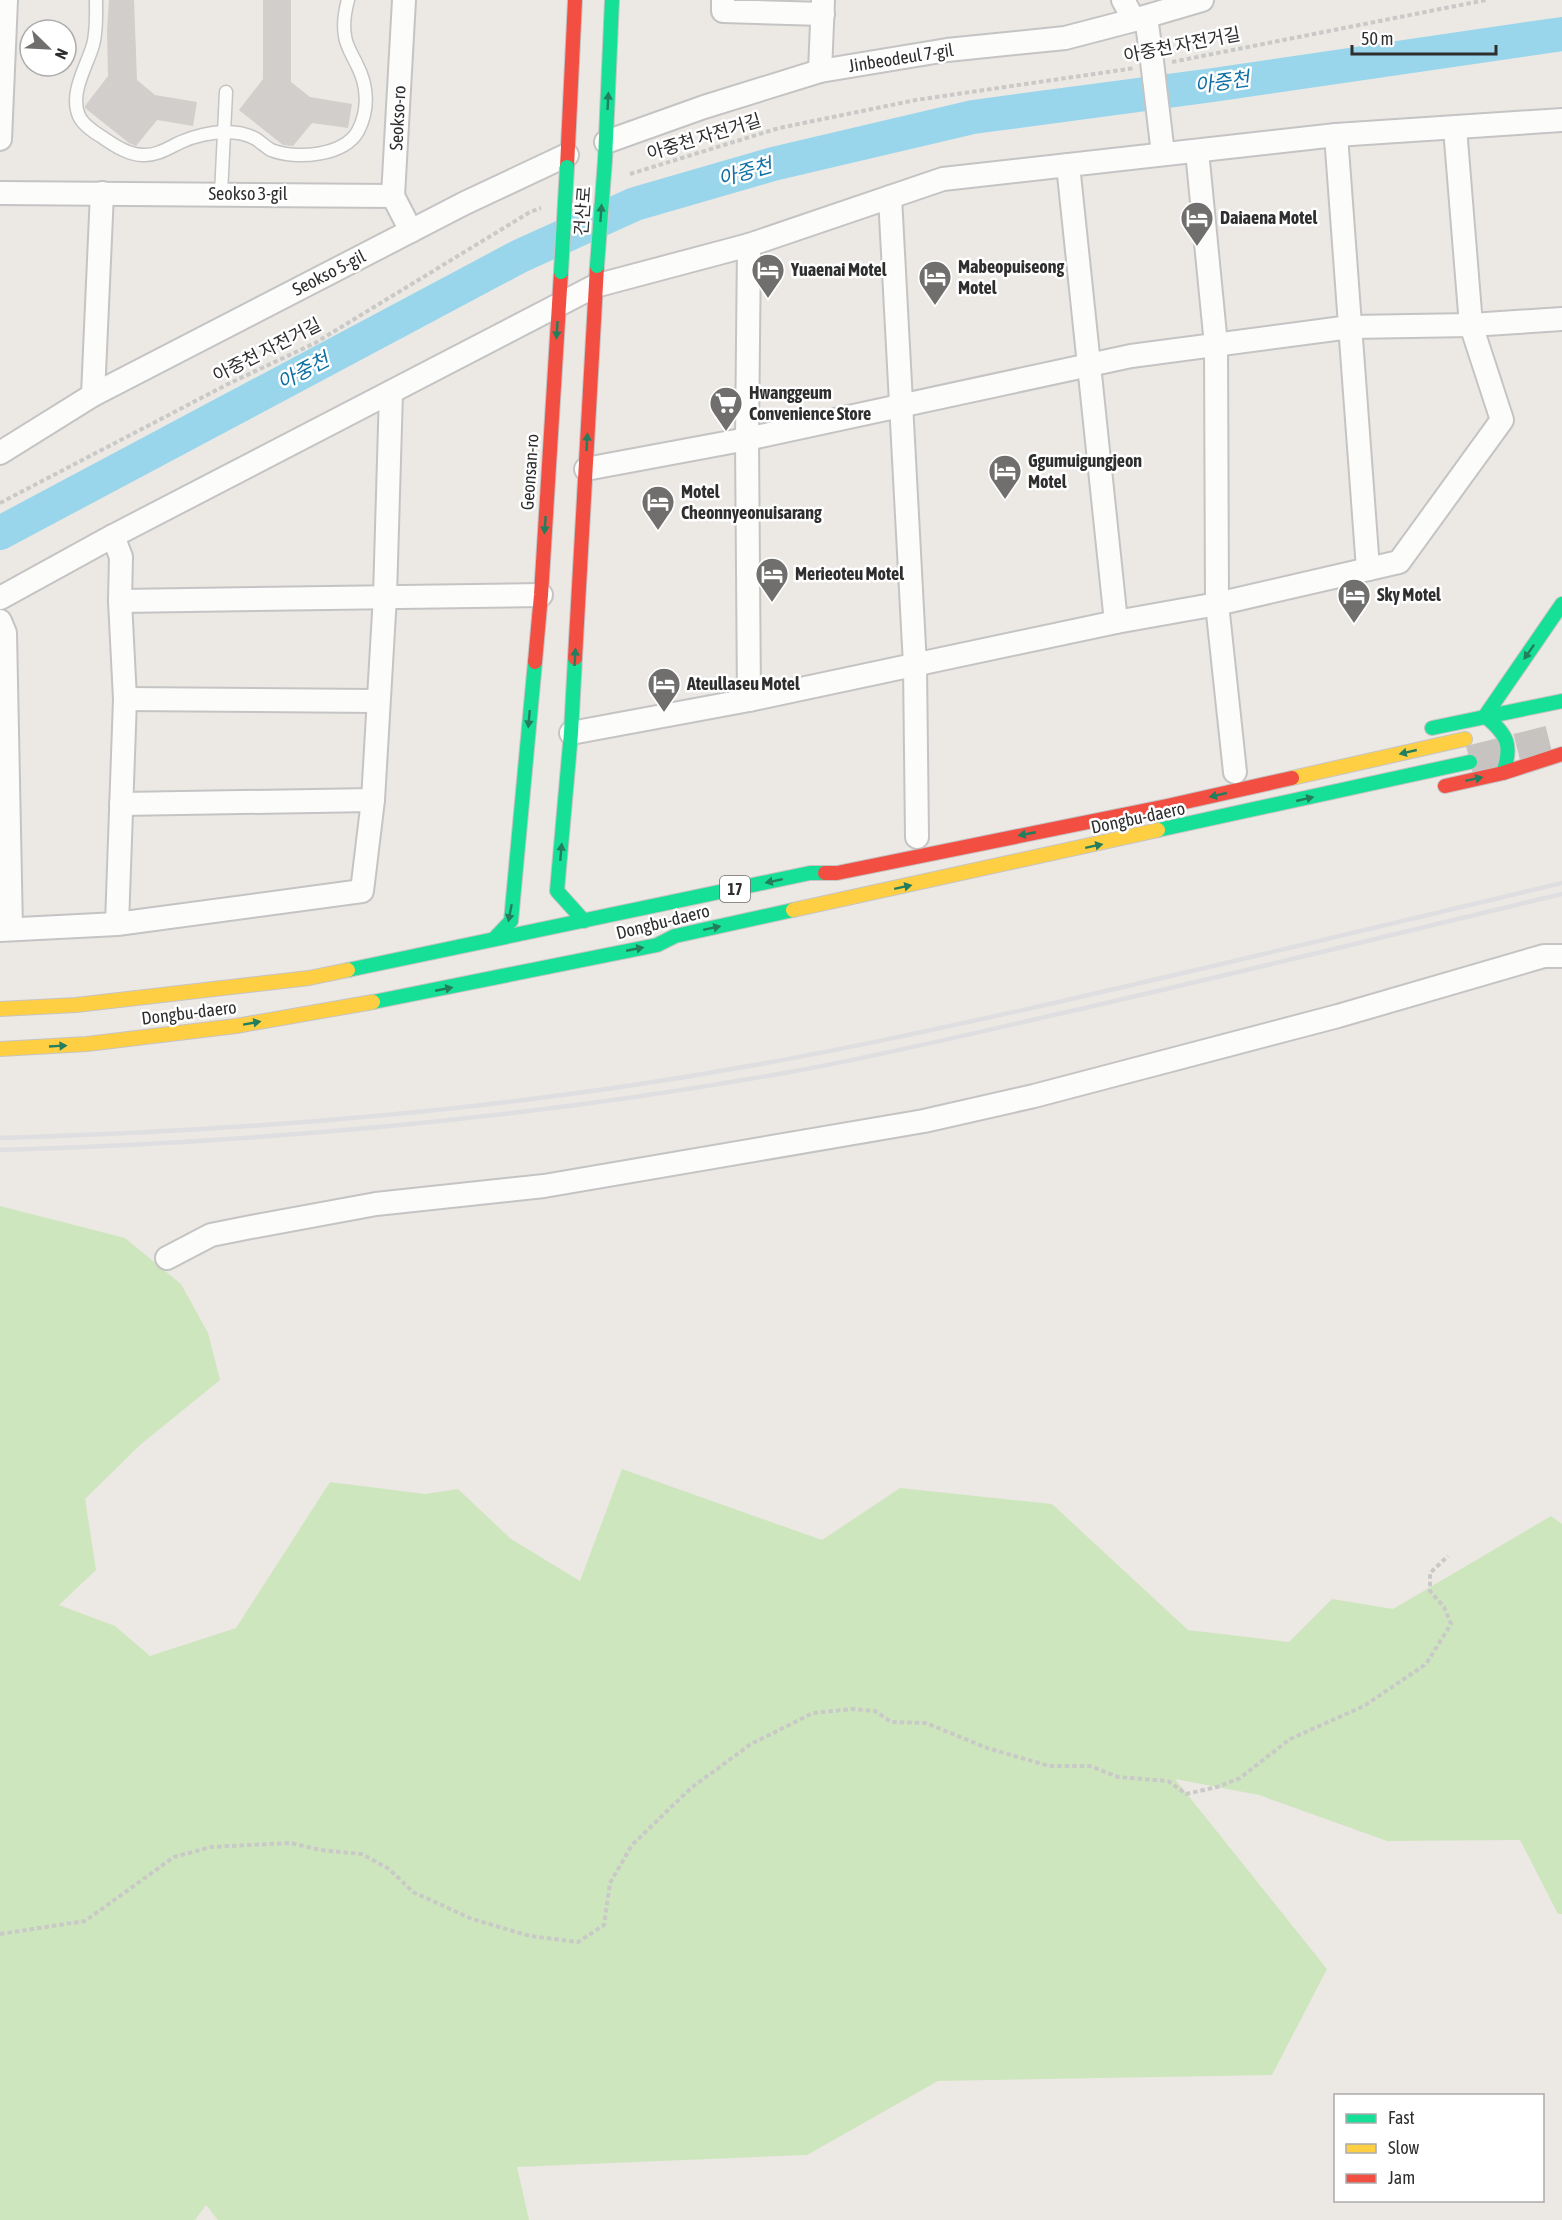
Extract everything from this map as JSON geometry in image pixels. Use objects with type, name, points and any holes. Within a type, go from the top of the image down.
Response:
[{"type":"main road","name":"Geonsan-ro","points":[[494,939],[511,921],[541,595],[575,0]]},
{"type":"main road","points":[[606,151],[612,0]]},
{"type":"main road","name":"건산로","points":[[596,276],[606,151]]},
{"type":"main road","points":[[584,921],[557,891],[572,734],[596,276]]},
{"type":"main road","points":[[1485,716],[1562,604]]},
{"type":"main road","points":[[1422,730],[1562,701]]},
{"type":"main road","points":[[1485,716],[1500,727],[1508,741],[1508,759],[1503,773]]},
{"type":"main road","name":"Dongbu-daero","points":[[0,1009],[76,1005],[309,978],[810,873],[837,873],[1167,806],[1465,739]]},
{"type":"main road","points":[[1426,790],[1503,773],[1562,754]]},
{"type":"main road","name":"Dongbu-daero","points":[[0,1049],[87,1044],[236,1026],[387,1000],[657,945],[675,936],[1470,762]]},
{"type":"main road","name":"Dongbu-daero","points":[[810,873],[833,858]]},
{"type":"main road","points":[[657,945],[681,948],[716,941]]},
{"type":"street","points":[[0,139],[6,0]]},
{"type":"street","name":"Seokso-ro","points":[[393,196],[404,0]]},
{"type":"street","points":[[723,0],[723,11],[823,7],[820,70]]},
{"type":"street","points":[[1123,0],[1140,19],[1152,61],[1163,154]]},
{"type":"street","name":"Jinbeodeul 7-gil","points":[[606,151],[704,107],[820,70],[947,50],[1065,38],[1202,0]]},
{"type":"street","points":[[0,598],[113,536],[558,304],[596,276],[749,245],[943,179],[1336,135],[1562,120]]},
{"type":"street","points":[[572,734],[749,700],[1116,622],[1217,604],[1399,562],[1502,420],[1471,326],[1455,128]]},
{"type":"street","points":[[1336,135],[1368,569]]},
{"type":"street","points":[[1197,151],[1216,345],[1217,604],[1235,772]]},
{"type":"street","name":"Seokso 5-gil","points":[[0,453],[93,395],[411,231],[567,161]]},
{"type":"street","points":[[1068,165],[1116,622]]},
{"type":"street","name":"Seokso 3-gil","points":[[0,193],[393,196]]},
{"type":"street","points":[[93,395],[102,193]]},
{"type":"street","points":[[393,196],[411,231]]},
{"type":"street","points":[[890,197],[915,665],[918,837]]},
{"type":"street","points":[[749,245],[747,439],[749,700]]},
{"type":"street","points":[[586,469],[747,439],[1131,356],[1350,327],[1471,326],[1562,319]]},
{"type":"street","points":[[0,621],[5,633],[5,929],[117,924],[362,891],[373,800],[384,596],[391,392]]},
{"type":"street","points":[[113,536],[121,557],[120,601],[125,699],[117,924]]},
{"type":"street","points":[[120,601],[541,595]]},
{"type":"street","points":[[125,699],[377,701]]},
{"type":"street","points":[[121,804],[373,800]]},
{"type":"street","points":[[167,1258],[211,1235],[376,1204],[543,1186],[924,1121],[1034,1096],[1316,1022],[1544,956],[1562,956]]},
{"type":"lane","points":[[96,0],[96,29],[93,45],[83,70],[77,95],[79,115],[89,128],[112,144],[145,156],[183,141],[224,132],[243,133],[269,149],[289,155],[306,155],[345,146],[357,132],[365,113],[367,98],[364,82],[344,35],[348,0]]},
{"type":"lane","points":[[221,194],[226,92]]},
{"type":"path","name":"아중천 자전거길","points":[[628,175],[779,128],[916,100],[1152,61],[1486,0]]},
{"type":"path","name":"아중천 자전거길","points":[[0,503],[228,384],[315,343],[530,212],[549,205]]},
{"type":"path","points":[[0,1934],[85,1921],[174,1857],[211,1846],[291,1843],[320,1850],[362,1854],[388,1869],[413,1892],[472,1919],[530,1936],[578,1942],[604,1925],[610,1883],[632,1845],[692,1788],[751,1744],[813,1713],[853,1709],[875,1711],[891,1722],[926,1723],[987,1749],[1049,1766],[1090,1766],[1118,1776],[1168,1781],[1186,1794],[1217,1787],[1240,1779],[1290,1739],[1364,1706],[1426,1664],[1451,1624],[1444,1607],[1430,1592],[1430,1573],[1449,1556]]},
{"type":"green space","points":[[0,1206],[125,1238],[181,1284],[208,1333],[220,1380],[140,1445],[85,1499],[96,1570],[59,1605],[115,1626],[150,1656],[236,1628],[330,1482],[425,1494],[458,1489],[511,1539],[580,1581],[622,1469],[822,1540],[900,1488],[1052,1504],[1188,1630],[1289,1642],[1332,1599],[1393,1609],[1551,1516],[1562,1524],[1562,1914],[1558,1914],[1520,1840],[1387,1841],[1259,1795],[1175,1779],[1327,1969],[1272,2075],[938,2081],[807,2155],[517,2167],[529,2220],[218,2220],[206,2205],[195,2220],[0,2220]]},
{"type":"building","points":[[109,0],[134,0],[137,80],[155,95],[197,102],[193,126],[157,120],[136,146],[85,108],[108,76]]},
{"type":"building","points":[[263,0],[291,0],[291,82],[310,97],[352,104],[348,128],[312,123],[293,146],[283,145],[239,110],[263,79]]},
{"type":"waterway","name":"아중천","points":[[0,533],[520,256],[635,204],[773,164],[973,117],[1213,85],[1562,34]]},
{"type":"tunnel","points":[[1470,762],[1562,739]]},
{"type":"railway","points":[[0,1138],[278,1124],[463,1107],[647,1083],[816,1054],[1050,1004],[1562,883]]},
{"type":"railway","points":[[0,1150],[302,1134],[502,1114],[702,1087],[930,1044],[1562,894]]},
{"type":"traffic: fast","points":[[605,160],[612,0]]},
{"type":"traffic: fast","points":[[597,266],[605,160]]},
{"type":"traffic: fast","points":[[561,272],[567,167]]},
{"type":"traffic: fast","points":[[1485,716],[1562,604]]},
{"type":"traffic: fast","points":[[575,658],[557,891],[584,921]]},
{"type":"traffic: fast","points":[[494,939],[511,921],[535,662]]},
{"type":"traffic: fast","points":[[1432,728],[1562,701]]},
{"type":"traffic: fast","points":[[1485,716],[1503,735],[1508,747],[1503,773]]},
{"type":"traffic: fast","points":[[1158,830],[1470,762]]},
{"type":"traffic: fast","points":[[348,970],[810,873],[825,873]]},
{"type":"traffic: fast","points":[[373,1002],[657,945],[675,936],[793,910]]},
{"type":"traffic: slow","points":[[1292,778],[1465,739]]},
{"type":"traffic: slow","points":[[793,910],[1158,830]]},
{"type":"traffic: slow","points":[[0,1009],[76,1005],[309,978],[348,970]]},
{"type":"traffic: slow","points":[[0,1049],[87,1044],[236,1026],[373,1002]]},
{"type":"traffic: jam","points":[[567,167],[575,0]]},
{"type":"traffic: jam","points":[[575,658],[597,266]]},
{"type":"traffic: jam","points":[[535,662],[561,272]]},
{"type":"traffic: jam","points":[[1445,786],[1503,773],[1562,754]]},
{"type":"traffic: jam","points":[[825,873],[837,873],[1167,806],[1292,778]]},
{"type":"place","name":"Daiaena Motel","points":[[1197,247]]},
{"type":"place","name":"Yuaenai Motel","points":[[768,299]]},
{"type":"place","name":"Mabeopuiseong Motel","points":[[935,306]]},
{"type":"place","name":"Hwanggeum Convenience Store","points":[[726,432]]},
{"type":"place","name":"Ggumuigungjeon Motel","points":[[1005,500]]},
{"type":"place","name":"Motel Cheonnyeonuisarang","points":[[658,531]]},
{"type":"place","name":"Merieoteu Motel","points":[[772,603]]},
{"type":"place","name":"Sky Motel","points":[[1354,624]]},
{"type":"place","name":"Ateullaseu Motel","points":[[664,713]]}]
